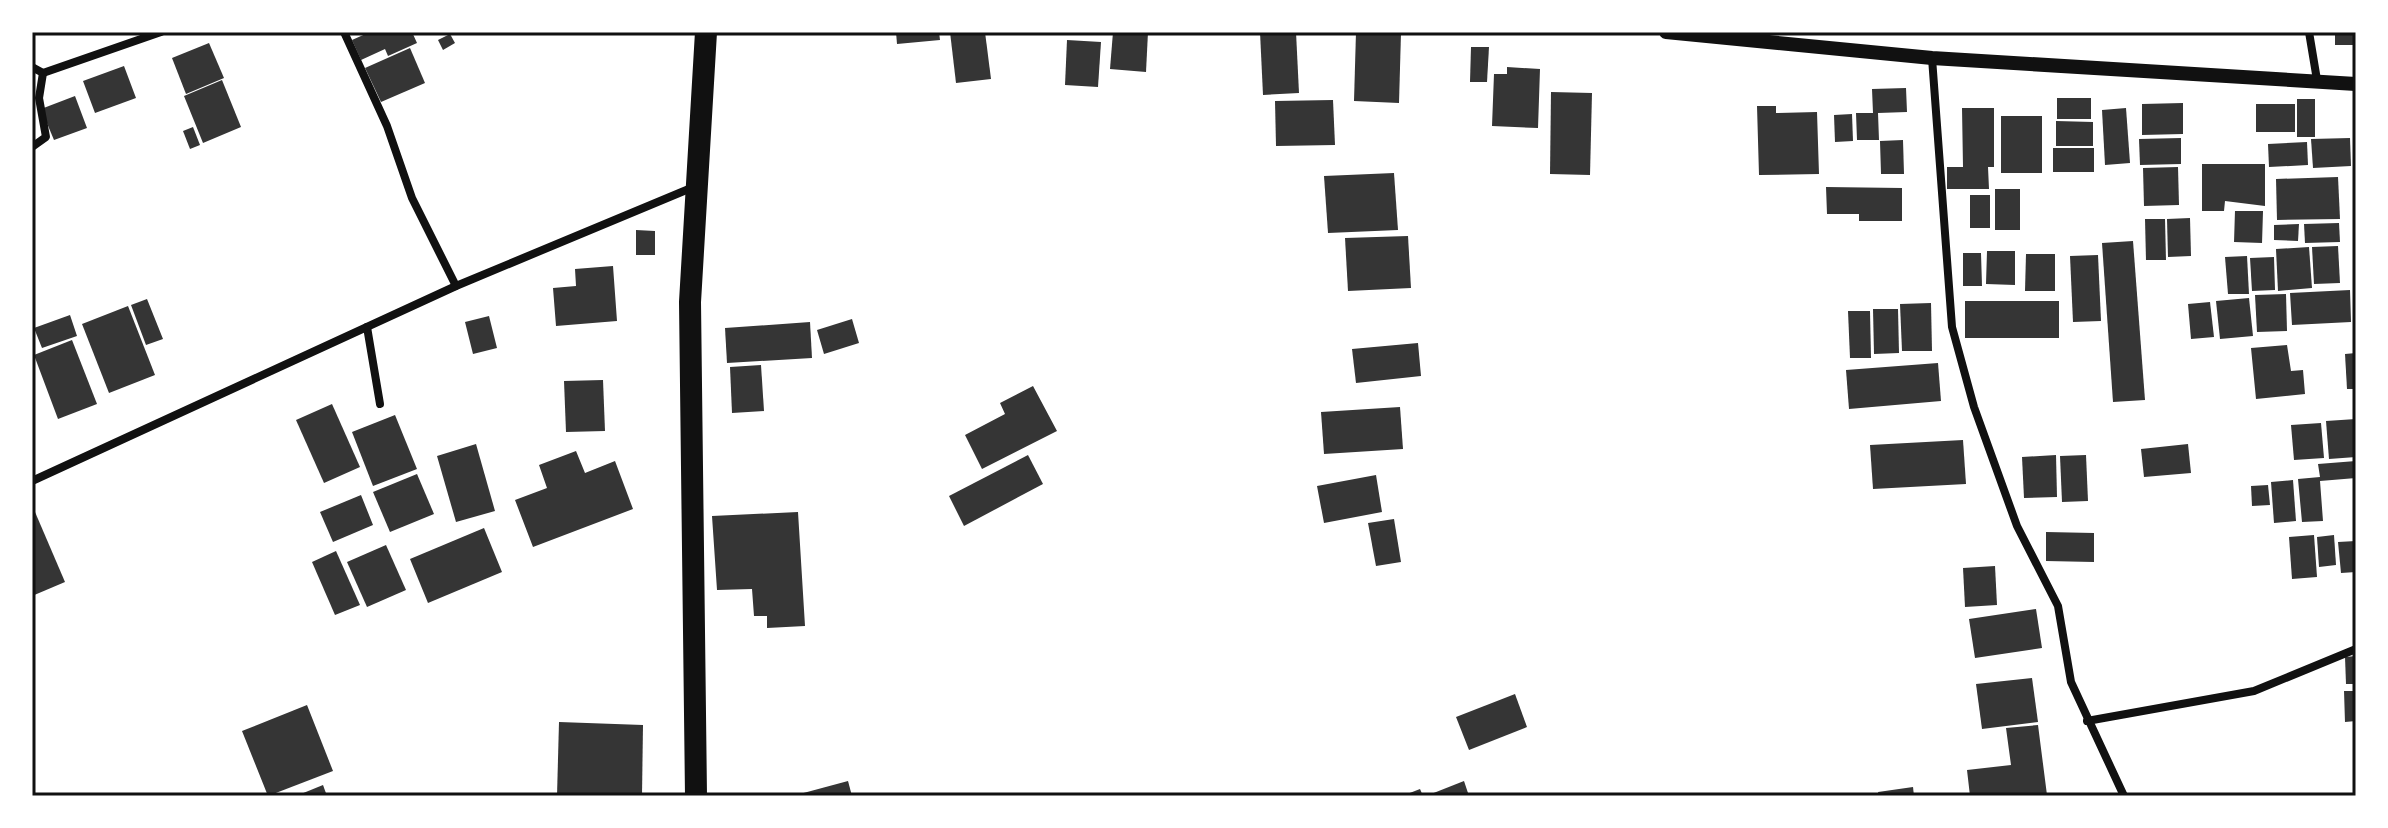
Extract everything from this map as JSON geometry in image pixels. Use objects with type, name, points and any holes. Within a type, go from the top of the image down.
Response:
[{"type":"highway","points":[[696,796],[690,302],[706,32]]},
{"type":"street","points":[[32,67],[43,73],[161,32]]},
{"type":"street","points":[[344,32],[387,126],[412,198],[456,286]]},
{"type":"street","points":[[1666,32],[1932,58],[2356,84]]},
{"type":"street","points":[[2309,32],[2317,80]]},
{"type":"street","points":[[1932,58],[1952,327],[1974,407],[2017,526],[2058,606],[2071,682],[2124,796]]},
{"type":"street","points":[[32,147],[46,137],[39,98],[43,73]]},
{"type":"street","points":[[32,481],[456,286],[697,186]]},
{"type":"street","points":[[367,327],[380,404]]},
{"type":"street","points":[[2087,721],[2254,691],[2356,649]]},
{"type":"building","points":[[370,32],[412,32],[417,43],[388,56],[385,49],[361,60],[352,40]]},
{"type":"building","points":[[896,32],[939,32],[940,40],[897,44]]},
{"type":"building","points":[[950,32],[985,32],[991,79],[956,83]]},
{"type":"building","points":[[1113,32],[1148,32],[1146,72],[1110,69]]},
{"type":"building","points":[[1260,32],[1296,32],[1299,93],[1263,95]]},
{"type":"building","points":[[1356,32],[1401,33],[1399,103],[1354,101]]},
{"type":"building","points":[[2335,32],[2356,32],[2356,45],[2335,45]]},
{"type":"building","points":[[450,34],[455,43],[443,50],[438,40]]},
{"type":"building","points":[[1067,40],[1101,42],[1098,87],[1065,85]]},
{"type":"building","points":[[209,43],[224,78],[186,94],[172,58]]},
{"type":"building","points":[[1471,47],[1489,47],[1487,82],[1470,82]]},
{"type":"building","points":[[410,48],[425,83],[381,102],[365,68]]},
{"type":"building","points":[[124,66],[136,98],[95,113],[83,81]]},
{"type":"building","points":[[1507,67],[1540,69],[1538,128],[1492,126],[1494,74],[1507,74]]},
{"type":"building","points":[[222,80],[241,127],[203,143],[184,96]]},
{"type":"building","points":[[1906,88],[1907,112],[1878,113],[1879,140],[1857,140],[1856,113],[1873,113],[1872,89]]},
{"type":"building","points":[[1551,92],[1592,93],[1590,175],[1550,174]]},
{"type":"building","points":[[75,96],[87,128],[54,140],[41,109]]},
{"type":"building","points":[[2057,98],[2091,98],[2091,119],[2057,119]]},
{"type":"building","points":[[2297,99],[2315,99],[2315,137],[2297,137]]},
{"type":"building","points":[[1333,100],[1335,145],[1276,146],[1275,101]]},
{"type":"building","points":[[2183,103],[2183,134],[2142,135],[2142,104]]},
{"type":"building","points":[[2256,104],[2295,104],[2295,132],[2256,132]]},
{"type":"building","points":[[1757,106],[1776,106],[1776,113],[1817,112],[1819,174],[1759,175]]},
{"type":"building","points":[[1962,108],[1994,108],[1994,167],[1988,167],[1989,189],[1947,189],[1947,167],[1963,167]]},
{"type":"building","points":[[2126,108],[2130,163],[2105,165],[2102,110]]},
{"type":"building","points":[[1852,114],[1853,141],[1835,142],[1834,115]]},
{"type":"building","points":[[2001,116],[2042,116],[2042,173],[2001,173]]},
{"type":"building","points":[[2056,121],[2093,122],[2093,146],[2056,146]]},
{"type":"building","points":[[193,127],[200,145],[190,149],[183,131]]},
{"type":"building","points":[[2181,138],[2181,164],[2140,165],[2139,139]]},
{"type":"building","points":[[2350,138],[2351,166],[2313,168],[2311,139]]},
{"type":"building","points":[[1903,140],[1904,174],[1881,174],[1880,141]]},
{"type":"building","points":[[2307,142],[2308,165],[2269,167],[2268,144]]},
{"type":"building","points":[[2053,148],[2094,148],[2094,172],[2053,172]]},
{"type":"building","points":[[2202,164],[2265,164],[2265,206],[2225,201],[2224,211],[2202,211]]},
{"type":"building","points":[[2178,167],[2179,205],[2144,206],[2143,168]]},
{"type":"building","points":[[1394,173],[1398,230],[1328,233],[1324,176]]},
{"type":"building","points":[[2338,177],[2340,219],[2277,220],[2276,179]]},
{"type":"building","points":[[1826,187],[1902,188],[1902,221],[1859,221],[1859,214],[1827,214]]},
{"type":"building","points":[[1995,189],[2020,189],[2020,230],[1995,230]]},
{"type":"building","points":[[1970,195],[1990,195],[1990,228],[1970,228]]},
{"type":"building","points":[[2235,211],[2263,211],[2262,243],[2234,242]]},
{"type":"building","points":[[2190,218],[2191,256],[2168,257],[2167,219]]},
{"type":"building","points":[[2145,219],[2165,219],[2166,260],[2146,260]]},
{"type":"building","points":[[2339,223],[2340,242],[2305,243],[2304,224]]},
{"type":"building","points":[[2299,224],[2298,241],[2274,240],[2274,225]]},
{"type":"building","points":[[636,230],[655,231],[655,255],[636,255]]},
{"type":"building","points":[[1408,236],[1411,288],[1348,291],[1345,238]]},
{"type":"building","points":[[2133,241],[2145,400],[2113,402],[2102,243]]},
{"type":"building","points":[[2338,246],[2340,283],[2314,284],[2312,247]]},
{"type":"building","points":[[2309,247],[2312,288],[2278,291],[2276,249]]},
{"type":"building","points":[[1987,251],[2015,251],[2015,285],[1986,284]]},
{"type":"building","points":[[1963,253],[1981,253],[1982,286],[1963,286]]},
{"type":"building","points":[[2026,254],[2055,254],[2055,291],[2025,291]]},
{"type":"building","points":[[2098,255],[2101,321],[2073,322],[2070,256]]},
{"type":"building","points":[[2247,256],[2249,294],[2228,294],[2225,257]]},
{"type":"building","points":[[2274,257],[2275,290],[2252,291],[2250,258]]},
{"type":"building","points":[[613,266],[617,321],[556,326],[553,288],[576,286],[575,269]]},
{"type":"building","points":[[2350,290],[2351,322],[2292,325],[2290,293]]},
{"type":"building","points":[[2286,294],[2287,331],[2257,332],[2255,295]]},
{"type":"building","points":[[2249,298],[2253,336],[2220,339],[2216,301]]},
{"type":"building","points":[[147,299],[163,339],[146,345],[131,305]]},
{"type":"building","points":[[1965,301],[2059,301],[2059,338],[1965,338]]},
{"type":"building","points":[[2210,302],[2214,337],[2191,339],[2188,304]]},
{"type":"building","points":[[1931,303],[1932,351],[1902,351],[1900,304]]},
{"type":"building","points":[[128,306],[155,375],[109,393],[82,324]]},
{"type":"building","points":[[1873,309],[1898,309],[1899,353],[1874,354]]},
{"type":"building","points":[[1848,311],[1870,311],[1871,358],[1850,358]]},
{"type":"building","points":[[70,315],[77,336],[42,348],[34,328]]},
{"type":"building","points":[[489,316],[497,348],[473,354],[465,322]]},
{"type":"building","points":[[852,319],[859,343],[824,354],[817,330]]},
{"type":"building","points":[[810,322],[812,358],[727,363],[725,328]]},
{"type":"building","points":[[72,340],[97,404],[58,419],[34,355]]},
{"type":"building","points":[[1418,343],[1421,376],[1356,383],[1352,349]]},
{"type":"building","points":[[2287,345],[2291,371],[2303,370],[2305,394],[2256,399],[2251,348]]},
{"type":"building","points":[[2356,353],[2356,389],[2347,389],[2345,354]]},
{"type":"building","points":[[1938,363],[1941,401],[1849,409],[1846,370]]},
{"type":"building","points":[[761,365],[764,411],[732,413],[730,367]]},
{"type":"building","points":[[603,380],[605,431],[566,432],[564,381]]},
{"type":"building","points":[[1033,386],[1057,431],[982,469],[965,435],[1005,414],[1000,403]]},
{"type":"building","points":[[332,404],[360,467],[324,483],[296,420]]},
{"type":"building","points":[[1400,407],[1403,449],[1324,454],[1321,412]]},
{"type":"building","points":[[395,415],[417,469],[373,486],[352,432]]},
{"type":"building","points":[[2356,419],[2356,457],[2329,459],[2326,421]]},
{"type":"building","points":[[2321,423],[2324,458],[2294,460],[2291,425]]},
{"type":"building","points":[[1963,440],[1966,484],[1873,489],[1870,445]]},
{"type":"building","points":[[476,444],[495,511],[456,522],[437,456]]},
{"type":"building","points":[[2188,444],[2191,473],[2144,477],[2141,449]]},
{"type":"building","points":[[576,451],[585,473],[615,461],[633,509],[533,547],[515,500],[547,488],[539,465]]},
{"type":"building","points":[[1028,455],[1043,484],[964,526],[949,496]]},
{"type":"building","points":[[2056,455],[2057,497],[2024,498],[2022,457]]},
{"type":"building","points":[[2086,455],[2088,501],[2062,502],[2060,456]]},
{"type":"building","points":[[2356,461],[2356,478],[2320,481],[2323,521],[2302,522],[2298,479],[2320,477],[2318,464]]},
{"type":"building","points":[[417,474],[434,514],[390,532],[373,492]]},
{"type":"building","points":[[1376,475],[1382,512],[1324,523],[1317,486]]},
{"type":"building","points":[[2293,480],[2296,521],[2274,523],[2271,482]]},
{"type":"building","points":[[2268,485],[2270,505],[2252,506],[2251,486]]},
{"type":"building","points":[[361,495],[373,525],[333,542],[320,512]]},
{"type":"building","points":[[35,512],[65,582],[32,596],[32,513]]},
{"type":"building","points":[[798,512],[805,626],[767,628],[767,616],[754,616],[752,589],[717,590],[712,516]]},
{"type":"building","points":[[1394,519],[1401,562],[1376,566],[1368,523]]},
{"type":"building","points":[[484,528],[502,572],[428,603],[410,559]]},
{"type":"building","points":[[2046,532],[2094,533],[2094,562],[2046,561]]},
{"type":"building","points":[[2314,535],[2317,577],[2292,579],[2289,537]]},
{"type":"building","points":[[2334,535],[2336,565],[2319,567],[2317,537]]},
{"type":"building","points":[[2356,541],[2356,572],[2341,573],[2338,542]]},
{"type":"building","points":[[386,545],[406,590],[367,607],[347,562]]},
{"type":"building","points":[[336,551],[360,605],[335,615],[312,562]]},
{"type":"building","points":[[1995,566],[1997,605],[1965,607],[1963,568]]},
{"type":"building","points":[[2036,609],[2042,648],[1975,658],[1969,619]]},
{"type":"building","points":[[2356,656],[2356,684],[2346,684],[2345,657]]},
{"type":"building","points":[[2032,678],[2038,722],[1982,729],[1976,684]]},
{"type":"building","points":[[2344,691],[2356,691],[2356,721],[2345,722]]},
{"type":"building","points":[[1515,694],[1527,727],[1469,750],[1456,717]]},
{"type":"building","points":[[307,705],[333,771],[268,796],[242,731]]},
{"type":"building","points":[[559,722],[643,725],[642,796],[557,796]]},
{"type":"building","points":[[2038,725],[2047,795],[1970,796],[1967,770],[2011,765],[2006,728]]},
{"type":"building","points":[[848,781],[852,796],[796,795]]},
{"type":"building","points":[[1464,781],[1469,796],[1426,796]]},
{"type":"building","points":[[323,785],[327,796],[296,796]]},
{"type":"building","points":[[1913,787],[1914,796],[1879,796],[1878,792]]},
{"type":"building","points":[[1420,789],[1423,796],[1402,796]]}]
